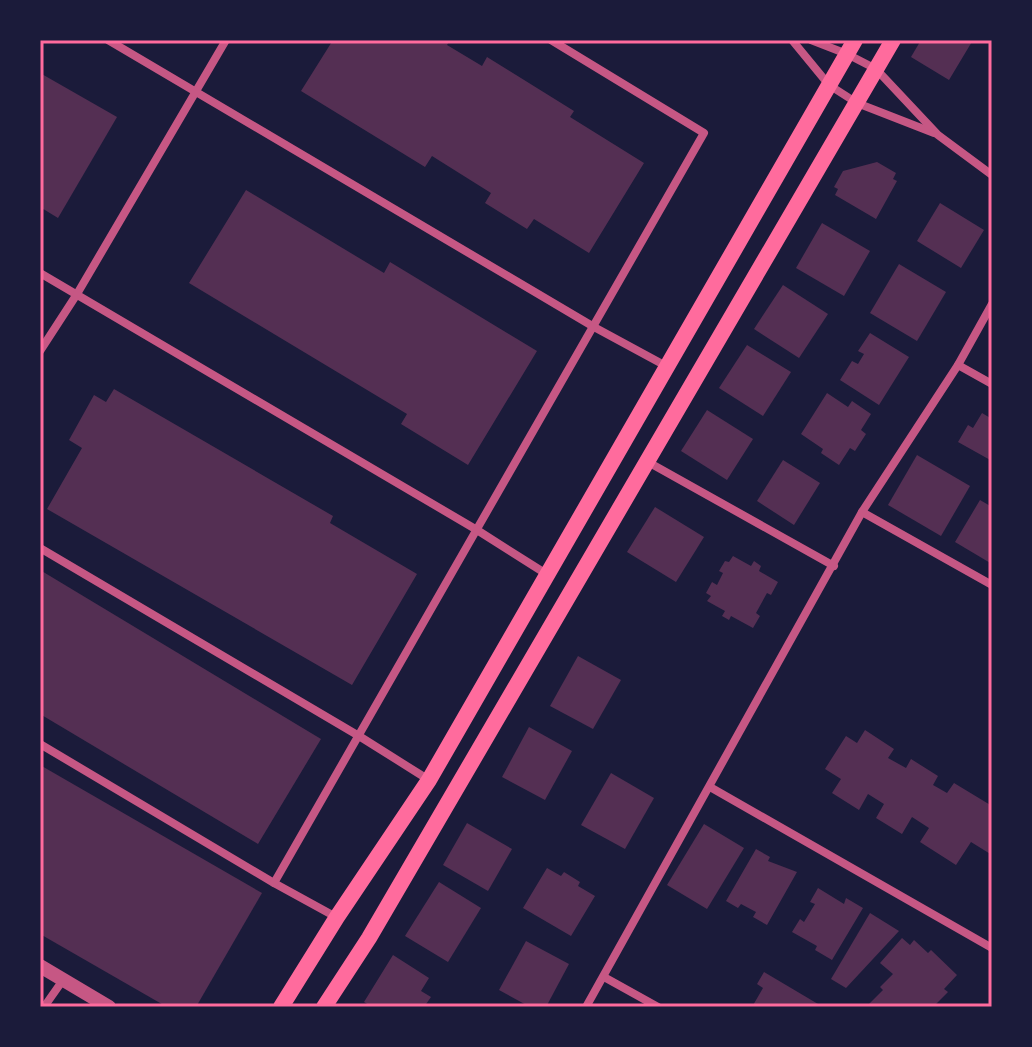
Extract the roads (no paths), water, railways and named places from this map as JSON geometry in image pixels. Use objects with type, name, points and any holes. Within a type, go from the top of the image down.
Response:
[{"type":"main road","points":[[324,1007],[369,938],[893,40]]},
{"type":"main road","points":[[281,1007],[429,780],[851,47]]},
{"type":"street","points":[[108,40],[594,327],[666,366]]},
{"type":"street","points":[[40,351],[77,294],[226,40]]},
{"type":"street","points":[[274,883],[704,133],[551,40]]},
{"type":"street","points":[[792,40],[829,85],[857,103],[938,135]]},
{"type":"street","points":[[811,40],[851,47],[938,135],[992,175]]},
{"type":"street","points":[[40,273],[548,575]]},
{"type":"street","points":[[586,1007],[862,512],[958,365],[992,304]]},
{"type":"street","points":[[958,365],[992,384]]},
{"type":"street","points":[[648,462],[834,566]]},
{"type":"street","points":[[862,512],[992,585]]},
{"type":"street","points":[[40,548],[429,780]]},
{"type":"street","points":[[40,744],[337,917]]},
{"type":"street","points":[[710,787],[992,948]]},
{"type":"street","points":[[40,966],[109,1007]]},
{"type":"street","points":[[604,977],[658,1007]]},
{"type":"street","points":[[44,1007],[63,980]]}]
